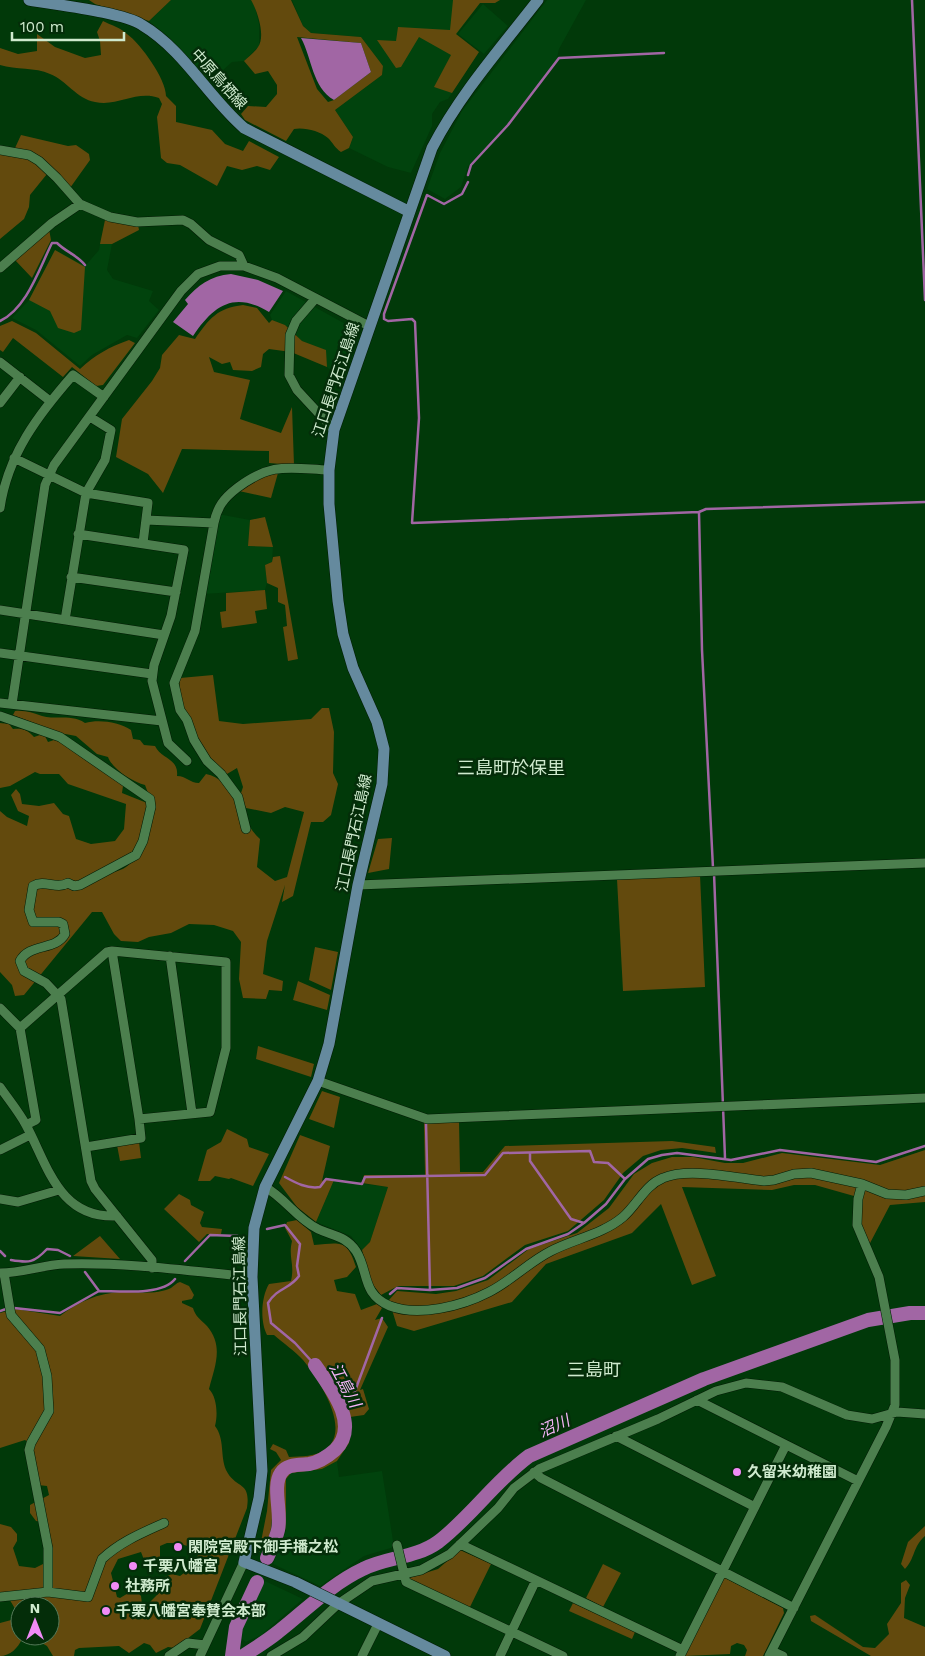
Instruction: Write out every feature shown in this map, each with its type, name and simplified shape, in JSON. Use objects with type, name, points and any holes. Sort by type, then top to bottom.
[{"type":"main road","name":"中原鳥栖線","points":[[29,0],[123,18],[140,24],[167,43],[230,116],[244,128],[408,212]]},
{"type":"main road","name":"江口長門石江島線","points":[[244,1562],[262,1471],[252,1277],[254,1228],[265,1187],[318,1081],[329,1044],[358,885],[382,784],[384,749],[377,722],[353,668],[343,634],[329,504],[328,470],[334,430],[408,212],[432,148],[448,116],[474,79],[538,0]]},
{"type":"main road","points":[[244,1562],[300,1585],[445,1656]]},
{"type":"street","points":[[0,150],[29,155],[39,161],[80,204],[110,217],[137,222],[183,220],[201,231],[209,240],[239,255],[244,266]]},
{"type":"street","points":[[0,268],[52,223],[80,204]]},
{"type":"street","points":[[12,704],[20,656],[24,614],[45,485],[54,465],[182,291],[198,274],[220,266],[244,266],[277,278],[369,326]]},
{"type":"street","points":[[315,299],[296,322],[290,335],[289,375],[296,390],[334,430]]},
{"type":"street","points":[[0,362],[50,401]]},
{"type":"street","points":[[0,508],[2,486],[20,444],[50,401],[72,375],[104,397]]},
{"type":"street","points":[[0,403],[20,377]]},
{"type":"street","points":[[65,620],[86,493],[105,460],[111,430],[90,417]]},
{"type":"street","points":[[14,458],[86,493],[148,503],[143,544]]},
{"type":"street","points":[[246,829],[238,797],[221,774],[207,761],[194,740],[188,720],[180,710],[174,684],[195,631],[214,523],[217,510],[222,502],[262,471],[288,468],[328,470]]},
{"type":"street","points":[[146,520],[214,523]]},
{"type":"street","points":[[78,534],[184,550],[176,592],[152,674],[153,691],[168,744],[187,761]]},
{"type":"street","points":[[71,576],[176,592]]},
{"type":"street","points":[[0,610],[164,635]]},
{"type":"street","points":[[0,653],[152,674]]},
{"type":"street","points":[[0,703],[162,721]]},
{"type":"street","points":[[0,716],[60,737],[137,789],[148,797],[151,803],[143,841],[131,859],[80,885],[74,886],[68,883],[57,886],[40,883],[33,886],[29,910],[33,922],[59,922],[63,924],[65,934],[59,942],[27,952],[20,961],[21,968],[46,983],[61,999],[95,1189],[152,1260],[152,1268]]},
{"type":"street","points":[[358,885],[925,863]]},
{"type":"street","points":[[86,1146],[141,1138],[112,950]]},
{"type":"street","points":[[20,1028],[106,952],[112,950],[226,962],[226,1048],[210,1112],[139,1119]]},
{"type":"street","points":[[170,956],[192,1114]]},
{"type":"street","points":[[0,1008],[20,1028],[36,1120],[26,1124]]},
{"type":"street","points":[[318,1081],[427,1119],[925,1098]]},
{"type":"street","points":[[0,1087],[26,1124],[52,1180],[59,1190],[88,1213],[117,1216]]},
{"type":"street","points":[[0,1150],[30,1135]]},
{"type":"street","points":[[265,1187],[278,1194],[300,1217],[317,1228],[349,1242],[358,1253],[363,1275],[374,1296],[391,1306],[417,1310],[469,1301],[489,1292],[539,1258],[601,1230],[622,1218],[654,1181],[665,1176],[685,1174],[764,1181],[794,1174],[811,1173],[862,1184],[887,1194],[906,1195],[925,1192]]},
{"type":"street","points":[[783,1656],[770,1653],[858,1482],[894,1405],[896,1373],[885,1305],[879,1277],[857,1225],[858,1199],[862,1184]]},
{"type":"street","points":[[0,1199],[18,1202],[59,1190]]},
{"type":"street","points":[[48,1592],[48,1548],[29,1450],[49,1411],[47,1376],[40,1349],[11,1315],[2,1273],[63,1264],[152,1268],[252,1277]]},
{"type":"street","points":[[271,1656],[302,1637],[335,1602],[372,1581],[421,1570],[438,1562],[460,1544],[514,1488],[534,1472],[658,1419],[716,1391],[746,1383],[756,1383],[782,1387],[846,1415],[872,1419],[902,1412],[925,1414]]},
{"type":"street","points":[[696,1400],[858,1482]]},
{"type":"street","points":[[616,1436],[755,1506]]},
{"type":"street","points":[[460,1544],[682,1653],[786,1445]]},
{"type":"street","points":[[534,1472],[541,1478],[794,1608]]},
{"type":"street","points":[[0,1597],[48,1592],[88,1597],[102,1559],[127,1540],[164,1522]]},
{"type":"street","points":[[397,1545],[402,1573],[406,1582],[563,1656]]},
{"type":"street","points":[[200,1656],[244,1562]]},
{"type":"street","points":[[500,1656],[536,1580]]},
{"type":"street","points":[[362,1656],[378,1624]]},
{"type":"street","points":[[169,1656],[188,1642],[205,1645]]},
{"type":"shaded area","points":[[89,0],[171,0],[149,21],[95,4]]},
{"type":"shaded area","points":[[171,0],[251,0],[255,7],[259,24],[259,46],[244,61],[232,62],[210,82],[171,40],[149,21]]},
{"type":"shaded area","points":[[251,0],[291,0],[303,26],[311,33],[361,37],[383,66],[382,75],[335,110],[353,137],[349,148],[341,152],[328,138],[307,129],[294,129],[286,141],[245,120],[241,114],[248,106],[266,107],[277,94],[277,85],[268,71],[255,74],[244,61],[258,47],[261,36],[260,23]],"holes":[[[297,37],[361,43],[371,72],[334,100],[328,102],[317,89]]]},
{"type":"shaded area","points":[[292,0],[478,0],[480,3],[456,35],[479,52],[448,99],[440,102],[432,114],[432,126],[411,173],[388,167],[349,148],[353,137],[335,110],[382,75],[383,66],[361,37],[311,33],[303,26]]},
{"type":"shaded area","points":[[453,0],[500,0],[495,3],[480,3],[456,34],[479,52],[452,93],[434,87],[451,55],[419,37],[401,67],[396,68],[377,40],[396,41],[398,27],[450,30]]},
{"type":"shaded area","points":[[547,0],[586,0],[559,49],[556,62],[507,125],[468,166],[461,187],[445,199],[427,189],[440,153],[462,111]]},
{"type":"shaded area","points":[[483,4],[508,26],[484,54],[458,34]]},
{"type":"shaded area","points":[[103,21],[125,32],[145,54],[162,81],[166,96],[176,106],[176,122],[212,130],[225,144],[243,151],[249,141],[279,157],[270,170],[257,166],[242,170],[227,166],[217,186],[180,165],[167,163],[161,158],[157,117],[162,104],[159,98],[143,96],[103,103],[95,102],[83,97],[50,74],[38,70],[0,65],[0,48],[18,54],[37,51],[37,34],[55,47],[85,58],[101,55],[97,32]]},
{"type":"shaded area","points":[[301,38],[361,43],[371,72],[334,100],[321,88]]},
{"type":"shaded area","points":[[21,135],[68,146],[76,145],[89,154],[90,160],[70,188],[40,158],[15,148]]},
{"type":"shaded area","points":[[0,154],[26,158],[47,174],[30,195],[29,207],[24,219],[0,239]]},
{"type":"shaded area","points":[[105,220],[138,225],[139,230],[112,244],[100,244]]},
{"type":"shaded area","points":[[49,229],[51,240],[32,278],[15,260]]},
{"type":"shaded area","points":[[100,244],[112,244],[107,270],[113,279],[153,291],[149,301],[159,310],[137,338],[127,335],[92,355],[80,366],[36,330],[12,318],[29,300],[55,250],[85,266],[99,250]]},
{"type":"shaded area","points":[[55,250],[85,267],[81,330],[74,333],[58,328],[50,311],[29,300]]},
{"type":"shaded area","points":[[231,274],[258,280],[283,291],[269,312],[245,303],[235,302],[226,304],[209,316],[193,336],[173,322],[188,304],[185,300],[195,290],[211,279]]},
{"type":"shaded area","points":[[286,291],[358,331],[341,380],[327,367],[325,350],[302,341],[285,325],[272,320],[270,315]]},
{"type":"shaded area","points":[[243,305],[257,308],[269,323],[272,320],[285,325],[302,341],[326,350],[327,367],[291,352],[269,349],[263,354],[261,367],[252,371],[233,370],[230,362],[222,364],[209,357],[214,372],[250,380],[240,419],[281,433],[292,407],[294,465],[269,463],[269,451],[182,449],[163,493],[148,474],[116,457],[122,419],[152,381],[160,368],[162,355],[179,335],[195,339],[214,316],[226,309]]},
{"type":"shaded area","points":[[12,321],[36,333],[80,369],[103,352],[115,346],[129,340],[135,343],[103,385],[96,386],[72,367],[63,377],[13,338],[3,352],[0,350],[0,326]]},
{"type":"shaded area","points":[[278,473],[271,498],[239,491],[259,478]]},
{"type":"shaded area","points":[[218,514],[250,520],[248,546],[273,547],[272,562],[265,565],[267,583],[265,590],[204,594]]},
{"type":"shaded area","points":[[265,517],[273,547],[248,546],[250,520]]},
{"type":"shaded area","points":[[280,556],[298,659],[288,661],[283,627],[287,626],[285,605],[278,602],[278,588],[267,583],[265,565],[272,562],[273,557]]},
{"type":"shaded area","points":[[265,590],[267,609],[255,611],[257,623],[222,628],[220,612],[226,611],[226,593]]},
{"type":"shaded area","points":[[213,675],[219,721],[243,724],[311,719],[322,708],[329,708],[334,732],[333,773],[338,784],[331,815],[323,822],[311,822],[293,896],[282,902],[285,885],[267,941],[263,974],[283,981],[282,991],[269,990],[266,999],[243,998],[239,979],[241,942],[233,931],[214,925],[189,924],[171,933],[149,937],[138,942],[121,941],[114,934],[102,912],[92,912],[24,995],[15,996],[12,985],[0,972],[0,811],[7,817],[27,826],[29,816],[18,811],[11,795],[16,789],[20,794],[22,804],[39,806],[54,803],[63,814],[69,816],[76,839],[91,844],[115,841],[124,829],[126,804],[68,784],[59,774],[40,774],[35,772],[10,786],[0,788],[0,723],[9,724],[13,729],[25,730],[34,737],[45,736],[48,742],[54,740],[63,743],[120,782],[123,786],[122,793],[147,803],[142,830],[136,847],[123,860],[100,876],[126,867],[136,855],[145,836],[154,798],[148,793],[145,785],[124,774],[110,762],[108,757],[97,754],[76,736],[60,733],[13,715],[15,711],[26,711],[48,717],[69,718],[85,723],[103,721],[121,725],[131,730],[133,739],[140,740],[144,745],[155,746],[175,766],[177,776],[199,783],[206,774],[216,778],[231,792],[253,832],[260,839],[257,867],[275,881],[287,877],[304,812],[285,807],[271,813],[246,808],[240,796],[243,787],[237,768],[227,774],[215,764],[204,750],[188,720],[181,698],[180,678]]},
{"type":"shaded area","points":[[392,838],[389,869],[368,873],[378,839]]},
{"type":"shaded area","points":[[700,875],[705,987],[623,991],[617,879]]},
{"type":"shaded area","points":[[315,947],[338,952],[331,990],[309,980]]},
{"type":"shaded area","points":[[298,981],[330,995],[327,1010],[293,1000]]},
{"type":"shaded area","points":[[258,1046],[314,1064],[311,1077],[256,1059]]},
{"type":"shaded area","points":[[322,1091],[340,1097],[334,1128],[309,1119]]},
{"type":"shaded area","points":[[459,1121],[460,1172],[483,1172],[505,1146],[672,1141],[715,1147],[716,1153],[682,1148],[661,1150],[643,1156],[623,1173],[604,1200],[568,1231],[525,1245],[483,1276],[454,1286],[398,1286],[381,1295],[370,1281],[362,1250],[370,1242],[388,1187],[362,1183],[364,1175],[425,1175],[424,1123]]},
{"type":"shaded area","points":[[227,1129],[247,1139],[249,1147],[269,1154],[253,1186],[231,1178],[215,1176],[210,1181],[198,1181],[207,1150],[221,1142]]},
{"type":"shaded area","points":[[300,1135],[330,1146],[322,1181],[326,1179],[334,1180],[316,1222],[297,1207],[279,1183]]},
{"type":"shaded area","points":[[139,1142],[141,1158],[120,1161],[117,1145]]},
{"type":"shaded area","points":[[925,1150],[925,1202],[890,1205],[869,1245],[860,1222],[861,1198],[815,1185],[794,1185],[772,1190],[682,1187],[716,1276],[692,1285],[661,1204],[632,1233],[546,1264],[512,1302],[414,1331],[397,1326],[389,1300],[397,1291],[436,1294],[456,1291],[488,1280],[529,1249],[577,1233],[609,1208],[634,1174],[652,1163],[672,1157],[693,1157],[725,1163],[743,1163],[782,1153],[880,1165]]},
{"type":"shaded area","points":[[334,1180],[388,1187],[370,1242],[362,1250],[351,1236],[316,1222]]},
{"type":"shaded area","points":[[179,1194],[190,1200],[191,1205],[204,1212],[200,1223],[202,1227],[222,1229],[221,1234],[207,1234],[199,1242],[164,1209]]},
{"type":"shaded area","points":[[297,1220],[311,1232],[314,1245],[337,1244],[346,1247],[356,1267],[347,1277],[334,1280],[337,1291],[355,1294],[361,1310],[377,1304],[382,1308],[375,1320],[382,1318],[388,1327],[360,1390],[363,1389],[369,1409],[364,1415],[350,1417],[349,1443],[337,1461],[322,1469],[291,1473],[286,1479],[286,1531],[282,1480],[291,1469],[320,1464],[333,1457],[345,1442],[351,1397],[345,1399],[333,1395],[340,1421],[340,1428],[335,1442],[331,1448],[314,1459],[288,1462],[279,1469],[273,1489],[270,1533],[266,1543],[259,1552],[267,1511],[271,1470],[281,1460],[276,1452],[270,1449],[273,1444],[286,1450],[289,1457],[313,1455],[326,1449],[333,1440],[335,1429],[330,1404],[317,1379],[296,1353],[274,1335],[267,1335],[263,1323],[263,1302],[269,1284],[291,1281],[292,1241],[285,1228],[287,1222]]},
{"type":"shaded area","points":[[100,1236],[120,1259],[73,1256]]},
{"type":"shaded area","points":[[179,1282],[189,1286],[194,1295],[192,1299],[182,1301],[182,1303],[193,1308],[197,1316],[207,1326],[215,1341],[217,1356],[209,1389],[212,1392],[216,1406],[215,1426],[220,1436],[224,1465],[230,1476],[245,1489],[248,1499],[247,1508],[200,1629],[175,1648],[168,1647],[156,1653],[150,1645],[144,1643],[129,1653],[119,1646],[79,1648],[75,1650],[74,1656],[53,1656],[47,1646],[60,1646],[60,1596],[10,1596],[10,1600],[5,1592],[0,1592],[0,1524],[11,1527],[17,1534],[17,1541],[13,1548],[19,1566],[35,1568],[45,1563],[47,1523],[36,1521],[30,1513],[30,1505],[49,1495],[47,1486],[38,1485],[32,1459],[33,1446],[25,1440],[0,1448],[0,1313],[15,1309],[60,1316],[74,1306],[96,1296],[121,1292],[159,1292],[171,1288]],"holes":[[[167,1543],[177,1543],[200,1551],[192,1567],[180,1576],[172,1574],[165,1577],[163,1589],[146,1606],[142,1604],[141,1596],[135,1589],[120,1598],[117,1597],[111,1573],[118,1559],[141,1552],[146,1565],[156,1564],[160,1560],[160,1546]]]},
{"type":"shaded area","points":[[337,1461],[339,1477],[382,1471],[394,1547],[364,1556],[320,1586],[273,1564],[286,1531],[286,1479],[291,1473],[322,1469]]},
{"type":"shaded area","points":[[925,1526],[925,1536],[918,1544],[911,1561],[905,1569],[901,1564],[908,1542]]},
{"type":"shaded area","points":[[460,1550],[491,1564],[469,1609],[409,1578],[438,1569]]},
{"type":"shaded area","points":[[603,1564],[621,1573],[603,1607],[586,1598]]},
{"type":"shaded area","points":[[723,1577],[783,1608],[784,1613],[763,1656],[745,1656],[747,1650],[744,1645],[737,1643],[731,1646],[730,1654],[684,1656]]},
{"type":"shaded area","points":[[906,1580],[910,1585],[905,1598],[904,1618],[925,1627],[925,1656],[871,1656],[811,1621],[810,1616],[815,1615],[863,1647],[875,1648],[889,1634],[887,1624],[901,1603],[901,1583]]},
{"type":"shaded area","points":[[265,1581],[303,1599],[261,1635],[246,1642],[242,1639],[243,1628]]},
{"type":"shaded area","points":[[573,1603],[635,1632],[632,1639],[569,1611]]},
{"type":"shaded area","points":[[10,1620],[10,1646],[17,1646],[7,1655],[0,1656],[0,1623]]},
{"type":"waterway","points":[[912,0],[925,300]]},
{"type":"waterway","points":[[468,175],[471,165],[508,125],[559,58],[664,53]]},
{"type":"waterway","points":[[468,182],[462,194],[444,204],[427,195],[384,314],[384,319],[388,321],[412,319],[415,322],[419,418],[412,523],[699,512]]},
{"type":"waterway","points":[[0,321],[18,307],[25,297],[52,243],[57,243],[85,265]]},
{"type":"waterway","points":[[713,868],[702,650],[699,512],[706,509],[925,502]]},
{"type":"waterway","points":[[714,873],[725,1158]]},
{"type":"waterway","points":[[426,1123],[430,1290]]},
{"type":"waterway","points":[[390,1294],[397,1288],[430,1290],[457,1288],[485,1278],[526,1249],[568,1234],[584,1223],[606,1204],[625,1179],[648,1159],[662,1155],[677,1153],[731,1160],[780,1150],[876,1162],[925,1146]]},
{"type":"waterway","points":[[285,1177],[302,1185],[320,1187],[326,1179],[362,1184],[365,1177],[485,1175],[503,1153],[590,1151],[594,1162],[608,1163],[625,1179]]},
{"type":"waterway","points":[[530,1153],[530,1161],[571,1219],[584,1223]]},
{"type":"waterway","points":[[267,1229],[285,1225],[300,1244],[297,1266],[299,1276],[276,1294],[268,1303],[271,1323],[295,1343],[315,1365]]},
{"type":"waterway","points":[[185,1261],[210,1235],[238,1236]]},
{"type":"waterway","points":[[11,1260],[31,1261],[47,1249],[58,1250],[70,1256]]},
{"type":"waterway","points":[[0,1251],[5,1256]]},
{"type":"waterway","points":[[85,1272],[99,1291],[128,1292],[151,1290],[169,1284],[175,1279]]},
{"type":"waterway","points":[[14,1308],[60,1313],[99,1291]]},
{"type":"waterway","points":[[0,1311],[6,1309]]},
{"type":"waterway","name":"沼川","points":[[243,1656],[274,1635],[329,1590],[351,1575],[372,1565],[420,1551],[438,1542],[461,1522],[505,1476],[529,1456],[704,1379],[868,1320],[910,1313],[925,1313]]},
{"type":"waterway","points":[[345,1418],[382,1318]]},
{"type":"waterway","name":"江島川","points":[[267,1558],[278,1530],[277,1485],[281,1473],[289,1466],[309,1464],[326,1457],[335,1450],[342,1440],[345,1429],[344,1418],[335,1395],[315,1365]]},
{"type":"waterway","name":"江島川","points":[[232,1656],[236,1627],[257,1582]]},
{"type":"place","name":"久留米幼稚園","points":[[737,1472]]},
{"type":"place","name":"閑院宮殿下御手播之松","points":[[178,1547]]},
{"type":"place","name":"千栗八幡宮","points":[[133,1566]]},
{"type":"place","name":"社務所","points":[[115,1586]]},
{"type":"place","name":"千栗八幡宮奉賛会本部","points":[[106,1611]]},
{"type":"district","name":"三島町於保里","points":[[511,767]]},
{"type":"district","name":"三島町","points":[[594,1369]]}]
